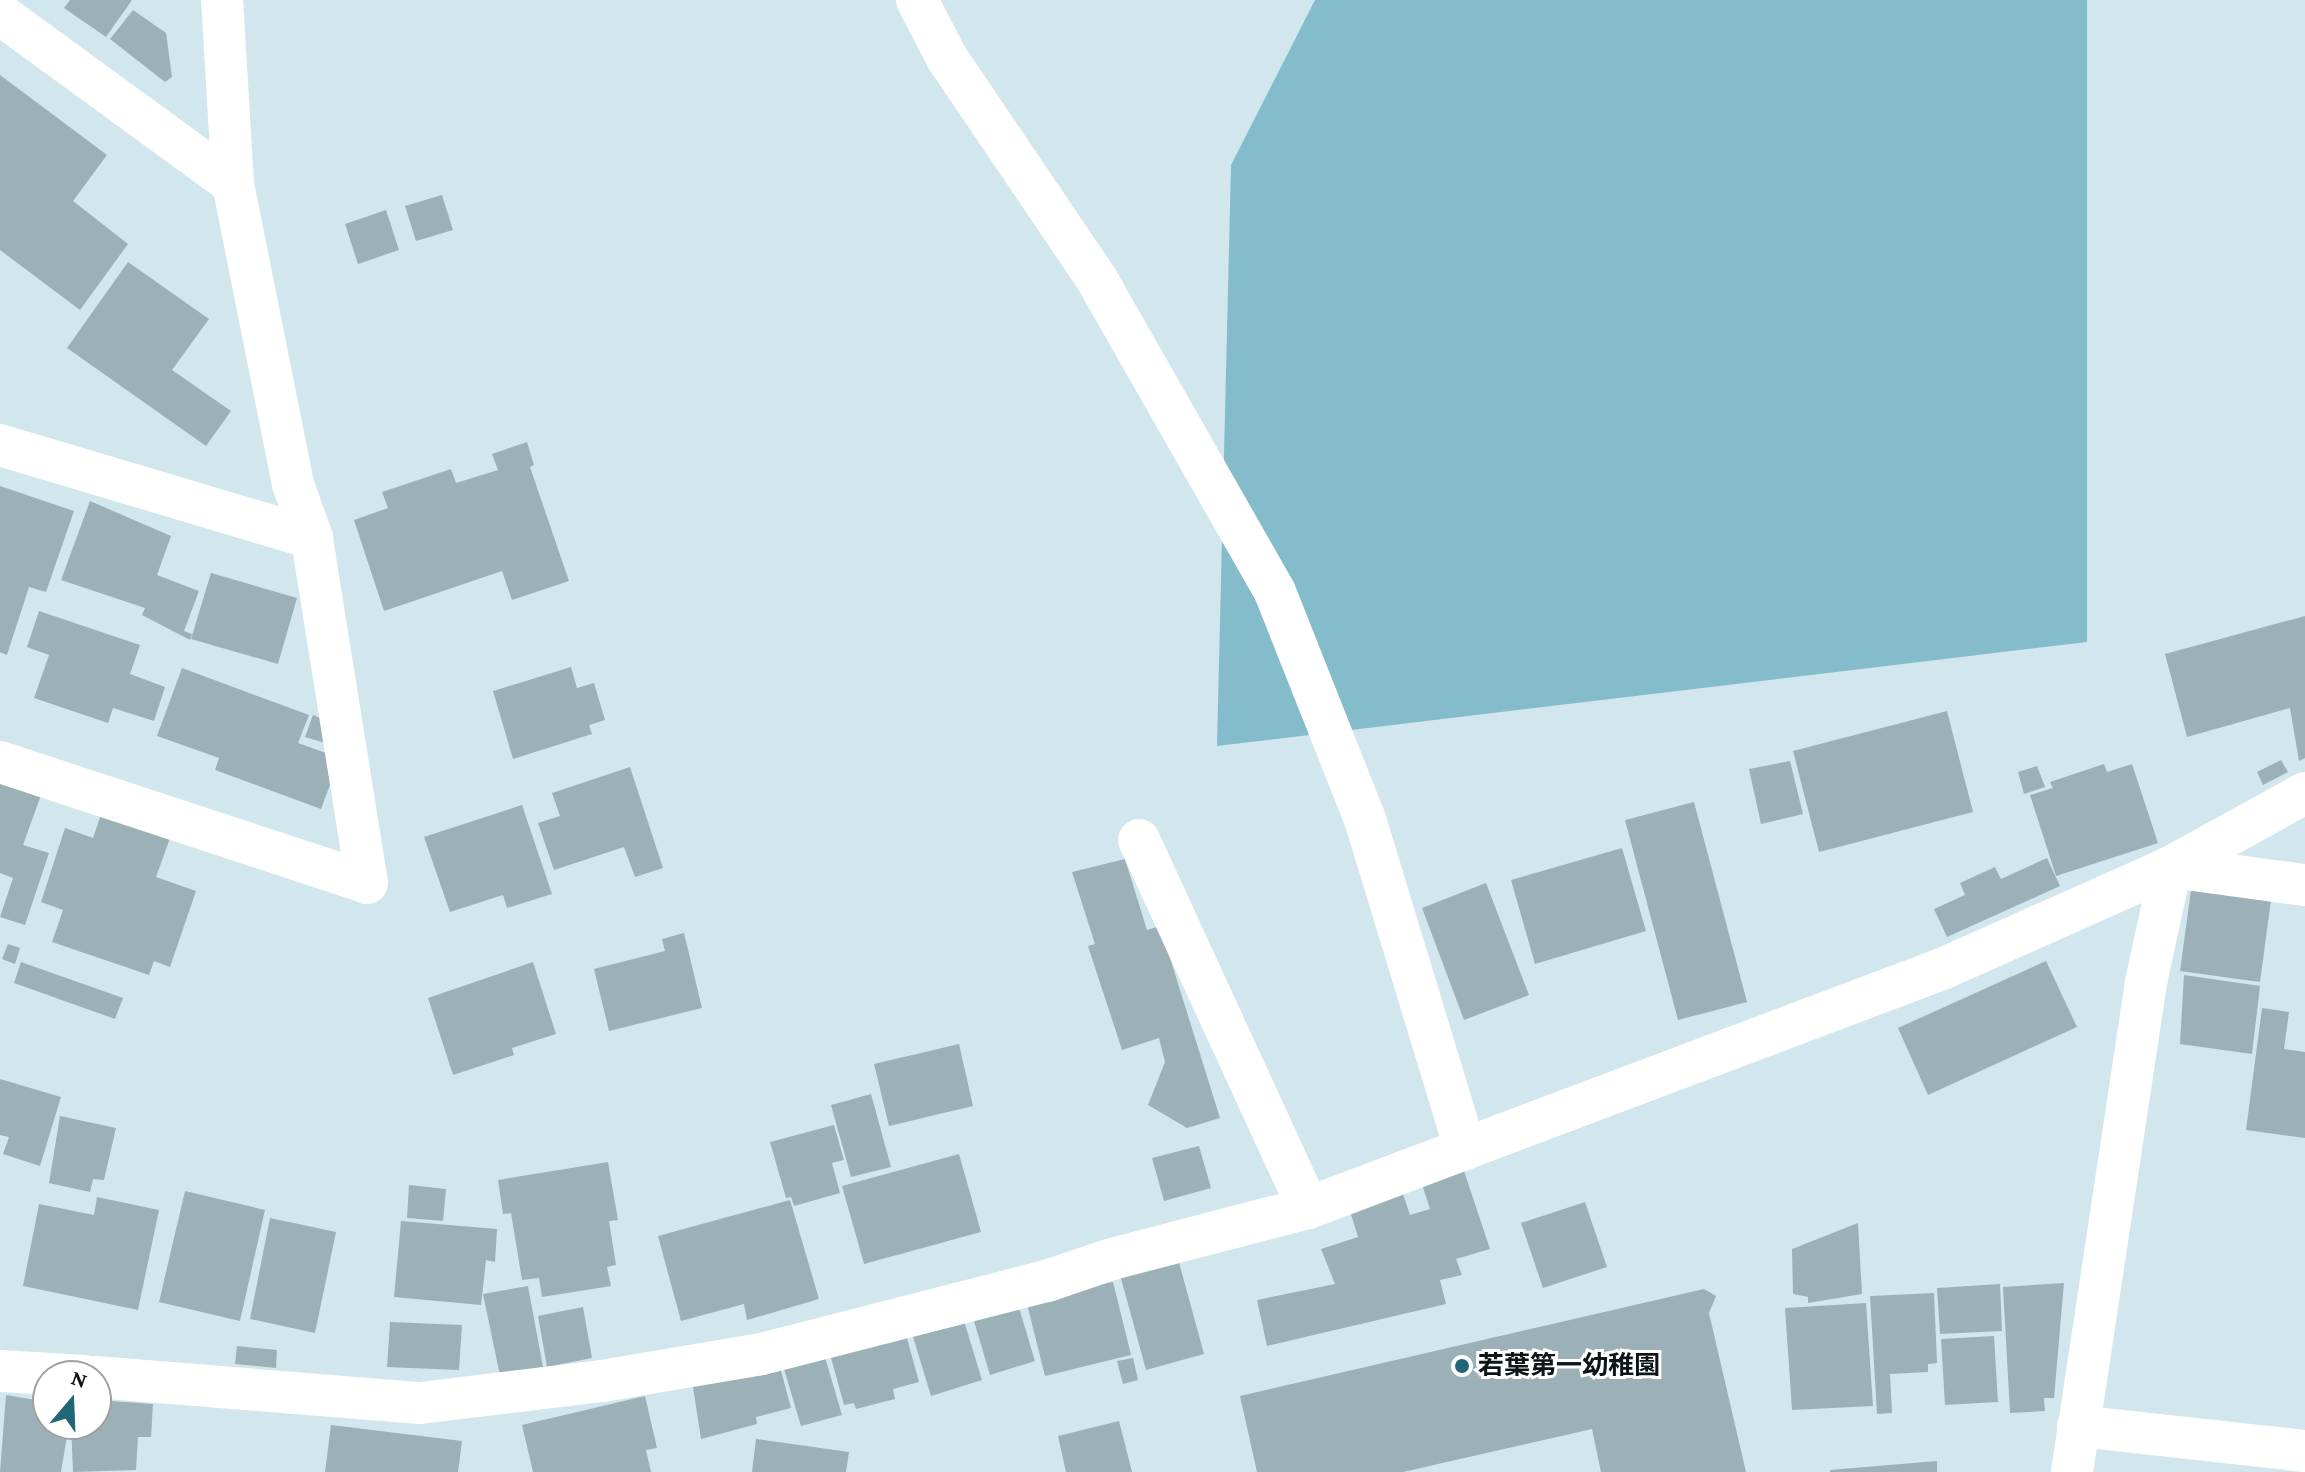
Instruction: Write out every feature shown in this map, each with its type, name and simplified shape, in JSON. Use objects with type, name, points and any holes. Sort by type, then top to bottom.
[{"type":"street","points":[[0,762],[367,883],[312,538],[293,484],[233,184],[222,0]]},
{"type":"street","points":[[917,0],[947,58],[1096,278],[1275,592],[1365,819],[1465,1149]]},
{"type":"street","points":[[0,14],[233,184]]},
{"type":"street","points":[[0,445],[312,538]]},
{"type":"street","points":[[112,1378],[420,1403],[602,1381],[762,1354],[1308,1208],[1942,969],[2171,867],[2305,793]]},
{"type":"street","points":[[1139,840],[1308,1208]]},
{"type":"street","points":[[2171,867],[2305,885]]},
{"type":"street","points":[[2072,1472],[2145,987],[2171,867]]},
{"type":"street","points":[[0,1371],[32,1373]]},
{"type":"street","points":[[2078,1426],[2305,1451]]},
{"type":"shaded area","points":[[1315,0],[2087,0],[2087,642],[1217,746],[1231,165]]},
{"type":"building","points":[[70,0],[132,0],[106,37],[64,8]]},
{"type":"building","points":[[133,10],[166,33],[172,77],[165,82],[110,39]]},
{"type":"building","points":[[0,75],[107,155],[73,201],[128,244],[80,310],[0,250]]},
{"type":"building","points":[[442,195],[453,230],[416,241],[405,206]]},
{"type":"building","points":[[386,210],[399,250],[358,264],[345,224]]},
{"type":"building","points":[[128,262],[209,319],[172,370],[231,411],[206,446],[67,348]]},
{"type":"building","points":[[527,442],[534,465],[530,467],[569,581],[512,600],[502,571],[384,611],[354,520],[388,508],[382,492],[451,469],[456,483],[498,470],[492,454]]},
{"type":"building","points":[[0,486],[74,511],[46,592],[29,587],[7,655],[0,652]]},
{"type":"building","points":[[90,501],[171,536],[157,575],[199,591],[184,631],[192,634],[190,640],[142,615],[145,608],[61,580]]},
{"type":"building","points":[[211,573],[297,598],[278,664],[191,639]]},
{"type":"building","points":[[39,611],[140,645],[130,674],[165,687],[154,721],[113,708],[108,723],[34,698],[49,655],[27,647]]},
{"type":"building","points":[[2305,616],[2305,758],[2299,761],[2290,708],[2187,737],[2165,654]]},
{"type":"building","points":[[571,667],[577,688],[594,683],[605,720],[589,725],[592,734],[513,759],[493,691]]},
{"type":"building","points":[[182,668],[309,715],[298,743],[340,758],[321,809],[215,770],[219,758],[157,736]]},
{"type":"building","points":[[1947,711],[1973,812],[1819,852],[1793,751]]},
{"type":"building","points":[[313,715],[333,723],[325,743],[305,737]]},
{"type":"building","points":[[2281,760],[2288,772],[2263,785],[2257,772]]},
{"type":"building","points":[[1790,761],[1803,814],[1761,824],[1749,769]]},
{"type":"building","points":[[2104,764],[2107,772],[2132,764],[2158,843],[2056,876],[2030,795],[2053,788],[2050,782]]},
{"type":"building","points":[[2037,766],[2045,787],[2024,794],[2018,772]]},
{"type":"building","points":[[630,767],[663,868],[635,877],[624,847],[554,870],[538,823],[560,816],[552,793]]},
{"type":"building","points":[[0,769],[45,784],[23,845],[49,853],[25,925],[0,917],[13,878],[0,873]]},
{"type":"building","points":[[1694,802],[1747,1002],[1678,1020],[1625,820]]},
{"type":"building","points":[[105,803],[174,827],[156,877],[196,891],[170,967],[154,961],[149,975],[52,942],[63,910],[41,902],[65,828],[93,838]]},
{"type":"building","points":[[522,805],[552,894],[507,908],[503,895],[450,912],[424,837]]},
{"type":"building","points":[[1622,848],[1646,931],[1535,964],[1511,880]]},
{"type":"building","points":[[2047,858],[2060,886],[1947,937],[1934,909],[1965,895],[1960,883],[1995,867],[2001,879]]},
{"type":"building","points":[[1125,859],[1147,930],[1160,926],[1220,1118],[1187,1128],[1148,1105],[1165,1062],[1159,1038],[1122,1050],[1088,946],[1095,944],[1072,872]]},
{"type":"building","points":[[1486,883],[1529,995],[1464,1020],[1422,908]]},
{"type":"building","points":[[2191,890],[2271,900],[2260,982],[2180,971]]},
{"type":"building","points":[[684,933],[702,1008],[609,1031],[594,969],[665,951],[662,939]]},
{"type":"building","points":[[8,944],[20,948],[15,964],[2,959]]},
{"type":"building","points":[[2046,961],[2077,1027],[1928,1095],[1898,1028]]},
{"type":"building","points":[[21,962],[123,998],[115,1019],[14,983]]},
{"type":"building","points":[[533,962],[556,1034],[512,1048],[514,1055],[453,1075],[428,998]]},
{"type":"building","points":[[2184,975],[2260,986],[2252,1054],[2180,1044]]},
{"type":"building","points":[[2262,1008],[2289,1012],[2284,1049],[2305,1052],[2305,1138],[2246,1130]]},
{"type":"building","points":[[959,1044],[973,1106],[889,1126],[874,1064]]},
{"type":"building","points":[[0,1079],[61,1097],[40,1166],[3,1154],[9,1137],[0,1135]]},
{"type":"building","points":[[871,1094],[891,1167],[851,1177],[831,1105]]},
{"type":"building","points":[[60,1116],[116,1128],[104,1180],[93,1179],[90,1192],[49,1183]]},
{"type":"building","points":[[834,1125],[844,1160],[832,1163],[840,1193],[794,1206],[791,1197],[786,1198],[770,1142]]},
{"type":"building","points":[[1199,1146],[1211,1188],[1164,1201],[1152,1158]]},
{"type":"building","points":[[959,1154],[981,1232],[864,1264],[842,1186]]},
{"type":"building","points":[[1459,1156],[1490,1249],[1456,1259],[1462,1275],[1440,1280],[1446,1304],[1267,1346],[1257,1300],[1335,1284],[1321,1249],[1358,1237],[1346,1198],[1399,1182],[1410,1215],[1430,1209],[1417,1169]]},
{"type":"building","points":[[608,1162],[618,1220],[609,1221],[616,1265],[607,1267],[611,1286],[542,1297],[539,1278],[522,1280],[511,1213],[503,1214],[498,1180]]},
{"type":"building","points":[[409,1185],[446,1189],[443,1221],[407,1218]]},
{"type":"building","points":[[185,1191],[265,1210],[240,1321],[159,1302]]},
{"type":"building","points":[[97,1197],[159,1210],[138,1310],[23,1286],[39,1204],[94,1215]]},
{"type":"building","points":[[790,1200],[819,1299],[747,1320],[744,1304],[681,1321],[658,1236]]},
{"type":"building","points":[[1585,1202],[1607,1267],[1543,1288],[1521,1223]]},
{"type":"building","points":[[270,1218],[336,1232],[315,1333],[250,1319]]},
{"type":"building","points":[[401,1221],[497,1229],[495,1262],[486,1260],[481,1305],[394,1297]]},
{"type":"building","points":[[1858,1223],[1862,1294],[1808,1303],[1808,1297],[1793,1294],[1792,1249]]},
{"type":"building","points":[[1177,1255],[1204,1354],[1146,1370],[1119,1271]]},
{"type":"building","points":[[1113,1282],[1131,1355],[1045,1376],[1025,1296]]},
{"type":"building","points":[[2064,1283],[2054,1398],[2044,1398],[2045,1411],[2010,1413],[2003,1287]]},
{"type":"building","points":[[2000,1284],[2002,1331],[1940,1334],[1937,1288]]},
{"type":"building","points":[[528,1286],[543,1367],[500,1376],[483,1294]]},
{"type":"building","points":[[1704,1289],[1716,1296],[1709,1313],[1746,1472],[1601,1472],[1592,1429],[1403,1472],[1257,1472],[1240,1396]]},
{"type":"building","points":[[1934,1293],[1937,1363],[1928,1364],[1928,1372],[1890,1374],[1892,1413],[1877,1414],[1870,1296]]},
{"type":"building","points":[[1016,1298],[1035,1361],[990,1375],[971,1311]]},
{"type":"building","points":[[1866,1303],[1873,1406],[1792,1410],[1785,1308]]},
{"type":"building","points":[[583,1307],[592,1358],[547,1367],[538,1316]]},
{"type":"building","points":[[961,1311],[982,1380],[931,1396],[910,1327]]},
{"type":"building","points":[[390,1322],[462,1325],[459,1370],[387,1367]]},
{"type":"building","points":[[904,1327],[919,1382],[893,1389],[895,1399],[856,1409],[854,1403],[844,1405],[828,1347]]},
{"type":"building","points":[[1994,1336],[1998,1402],[1945,1405],[1941,1339]]},
{"type":"building","points":[[237,1346],[277,1350],[276,1368],[235,1364]]},
{"type":"building","points":[[822,1347],[842,1415],[801,1426],[781,1359]]},
{"type":"building","points":[[1133,1358],[1138,1380],[1123,1384],[1117,1361]]},
{"type":"building","points":[[779,1363],[791,1408],[756,1417],[757,1424],[701,1439],[693,1387]]},
{"type":"building","points":[[6,1395],[32,1399],[32,1440],[66,1440],[61,1472],[0,1472]]},
{"type":"building","points":[[645,1396],[657,1448],[646,1450],[651,1472],[533,1472],[522,1425]]},
{"type":"building","points":[[112,1401],[153,1404],[151,1437],[138,1437],[136,1470],[73,1472],[72,1440],[112,1440]]},
{"type":"building","points":[[1119,1421],[1132,1472],[1066,1472],[1058,1436]]},
{"type":"building","points":[[331,1425],[462,1441],[458,1472],[325,1472]]},
{"type":"building","points":[[756,1439],[849,1452],[846,1472],[752,1472]]},
{"type":"building","points":[[1937,1461],[1937,1472],[1830,1472],[1830,1470]]},
{"type":"place","name":"若葉第一幼稚園","points":[[1462,1366]]}]
